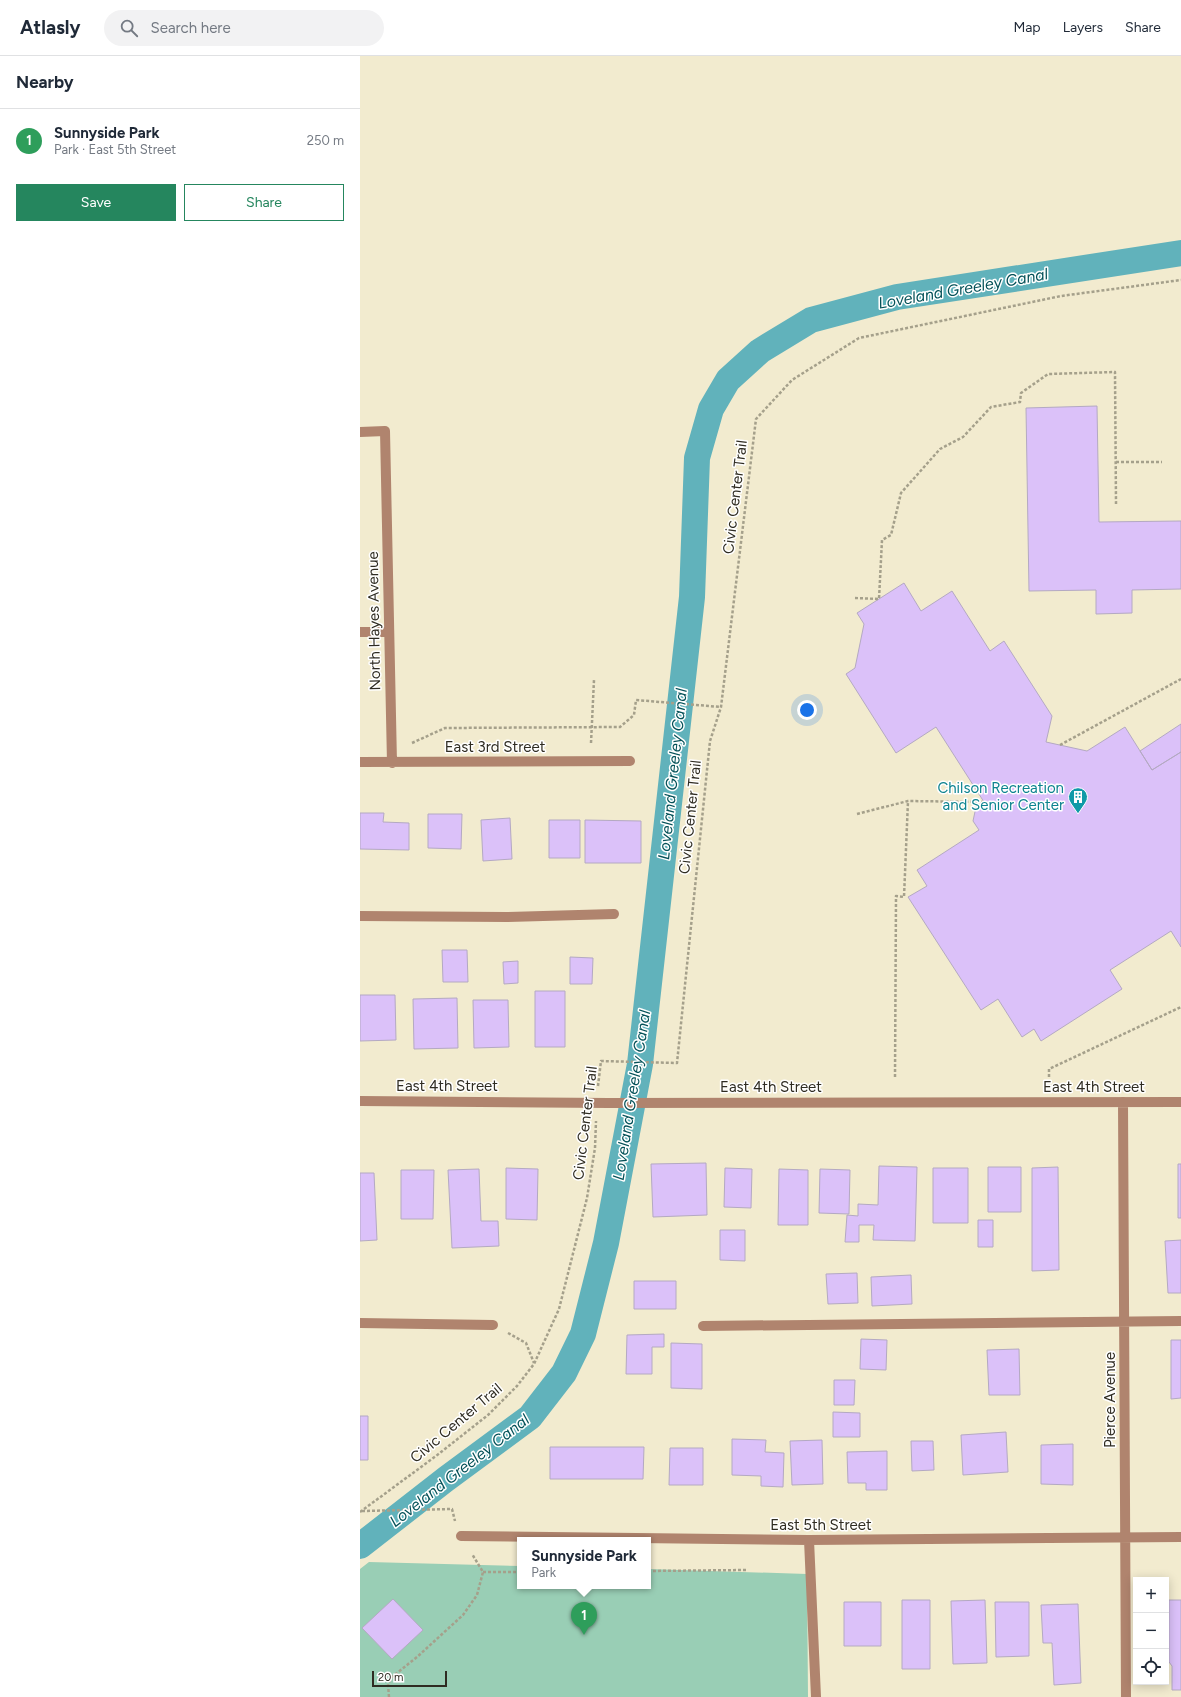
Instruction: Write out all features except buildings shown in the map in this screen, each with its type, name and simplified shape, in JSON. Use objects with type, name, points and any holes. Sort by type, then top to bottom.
[{"type":"street","name":"North Hayes Avenue","points":[[360,432],[385,431],[392,763]]},
{"type":"street","points":[[360,632],[390,632]]},
{"type":"street","name":"East 3rd Street","points":[[360,762],[630,761]]},
{"type":"street","points":[[360,916],[506,917],[614,914]]},
{"type":"street","name":"East 4th Street","points":[[360,1101],[596,1103],[1181,1102]]},
{"type":"street","name":"Pierce Avenue","points":[[1123,1102],[1126,1697]]},
{"type":"street","points":[[703,1326],[1181,1321]]},
{"type":"street","points":[[360,1323],[493,1325]]},
{"type":"street","name":"East 5th Street","points":[[461,1536],[548,1537]]},
{"type":"street","name":"East 5th Street","points":[[651,1538],[810,1540],[1181,1537]]},
{"type":"street","points":[[810,1540],[816,1697]]},
{"type":"path","name":"Civic Center Trail","points":[[361,1511],[488,1415],[517,1386],[534,1364],[559,1310],[587,1198],[595,1148],[596,1103],[601,1061],[676,1063],[710,741],[722,707],[756,419],[792,380],[859,338],[1061,296],[1181,280]]},
{"type":"path","points":[[855,598],[879,599],[882,540],[890,535],[901,492],[940,449],[963,437],[991,406],[1020,402],[1021,393],[1048,374],[1115,372],[1116,504]]},
{"type":"path","points":[[1116,462],[1162,462]]},
{"type":"path","points":[[1060,745],[1181,679]]},
{"type":"path","points":[[590,762],[594,680]]},
{"type":"path","points":[[392,763],[415,741],[445,728],[620,727],[634,715],[636,700],[722,707]]},
{"type":"path","points":[[857,814],[908,801],[984,802]]},
{"type":"path","points":[[895,1077],[896,896],[904,897],[908,801]]},
{"type":"path","points":[[1049,1077],[1049,1069],[1181,1006]]},
{"type":"path","points":[[493,1325],[526,1343],[534,1364]]},
{"type":"path","points":[[361,1511],[452,1509]]},
{"type":"path","points":[[389,1697],[388,1684],[392,1677],[417,1657],[463,1615],[477,1595],[483,1572],[461,1536]]},
{"type":"path","points":[[651,1571],[747,1570]]},
{"type":"path","points":[[483,1572],[517,1572]]},
{"type":"green space","points":[[369,1562],[517,1566],[517,1589],[651,1589],[651,1569],[807,1574],[808,1697],[360,1697],[360,1569]]},
{"type":"waterway","name":"Loveland Greeley Canal","points":[[360,1546],[446,1479],[530,1417],[564,1373],[583,1334],[606,1243],[640,1064],[692,597],[697,458],[711,409],[728,380],[760,351],[811,320],[897,297],[1181,253]]},
{"type":"place","name":"Chilson Recreation and Senior Center","points":[[1078,814]]},
{"type":"place","name":"Sunnyside Park","points":[[584,1635]]}]
